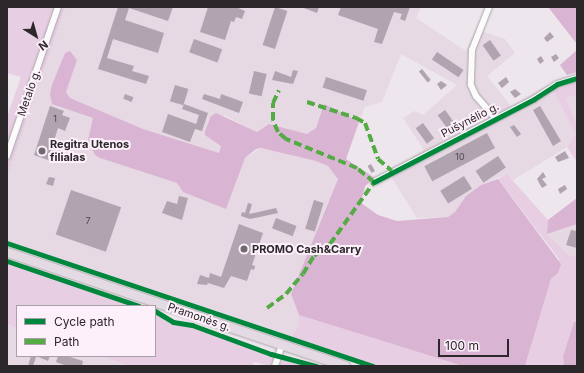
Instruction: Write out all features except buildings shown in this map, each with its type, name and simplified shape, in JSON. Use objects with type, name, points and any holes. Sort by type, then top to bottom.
[{"type":"highway","name":"Pramonės g.","points":[[7,252],[345,366]]},
{"type":"street","name":"Metalo g.","points":[[7,156],[58,7]]},
{"type":"street","points":[[489,7],[472,50],[471,85],[476,96],[496,118]]},
{"type":"street","name":"Pušynėlio g.","points":[[374,182],[534,99],[557,84],[577,78]]},
{"type":"street","points":[[275,366],[282,344]]},
{"type":"path","points":[[7,177],[65,7]]},
{"type":"shaded area","points":[[7,7],[65,7],[7,177],[7,117],[21,77],[7,73]]},
{"type":"shaded area","points":[[65,7],[421,7],[416,18],[466,51],[476,29],[505,39],[515,53],[487,76],[511,106],[550,84],[576,135],[567,147],[513,180],[507,174],[481,185],[466,196],[455,212],[448,217],[417,218],[387,170],[424,150],[403,118],[414,111],[423,115],[457,85],[401,54],[382,102],[365,107],[359,122],[324,105],[316,128],[307,134],[269,124],[257,132],[224,115],[210,138],[221,146],[219,153],[143,129],[70,98],[66,92],[77,60],[65,53],[50,94],[93,118],[100,158],[177,183],[226,209],[245,158],[261,148],[316,161],[328,166],[338,178],[291,294],[299,315],[299,326],[289,340],[7,243],[7,177]]},
{"type":"shaded area","points":[[548,7],[577,7],[577,44]]},
{"type":"shaded area","points":[[577,50],[577,72],[567,75],[560,65]]},
{"type":"shaded area","points":[[70,51],[77,60],[66,92],[70,98],[143,129],[219,153],[221,146],[205,135],[205,131],[211,116],[216,113],[257,132],[269,124],[307,134],[316,128],[324,104],[359,122],[346,159],[375,178],[365,186],[361,203],[378,215],[397,221],[448,217],[455,212],[466,196],[481,185],[498,179],[561,264],[558,273],[551,279],[525,366],[463,366],[299,315],[291,294],[338,179],[328,166],[316,161],[261,148],[256,149],[245,158],[226,209],[183,192],[177,183],[100,158],[95,155],[88,140],[93,118],[52,104],[50,94],[52,85],[65,53]]},
{"type":"shaded area","points":[[577,82],[577,95],[566,98],[577,125],[577,162],[567,147],[576,135],[553,90]]},
{"type":"shaded area","points":[[577,95],[577,125],[566,98]]},
{"type":"shaded area","points":[[507,174],[548,220],[547,234],[569,255],[577,257],[577,322],[574,322],[563,356],[564,366],[525,366],[551,279],[558,273],[559,259],[498,179]]},
{"type":"shaded area","points":[[577,198],[577,224],[547,234],[548,220]]},
{"type":"shaded area","points":[[577,224],[577,257],[569,255],[547,234]]},
{"type":"shaded area","points":[[7,263],[132,305],[16,305],[16,328],[7,324]]},
{"type":"shaded area","points":[[156,313],[178,324],[186,324],[261,349],[274,357],[271,366],[254,362],[252,366],[130,366],[103,357],[156,357]]},
{"type":"shaded area","points":[[299,315],[463,366],[378,366],[291,337],[299,326]]},
{"type":"shaded area","points":[[574,322],[577,322],[577,366],[564,366],[563,356]]},
{"type":"shaded area","points":[[7,324],[16,328],[16,357],[103,357],[130,366],[7,366]]},
{"type":"shaded area","points":[[282,358],[298,361],[313,366],[279,366]]},
{"type":"marked path","points":[[267,308],[286,294],[303,274],[314,256],[330,244],[374,182],[357,168],[286,139],[278,132],[273,120],[273,103],[279,90]]},
{"type":"marked path","points":[[307,102],[356,118],[365,123],[378,159],[392,171]]},
{"type":"cycle path","points":[[374,182],[534,99],[557,84],[577,78]]},
{"type":"cycle path","points":[[7,243],[373,366]]},
{"type":"cycle path","points":[[7,261],[136,305]]},
{"type":"cycle path","points":[[156,312],[173,322],[192,325],[271,354],[316,366]]},
{"type":"place","name":"Regitra Utenos filialas","points":[[42,151]]},
{"type":"place","name":"PROMO Cash&Carry","points":[[244,249]]}]
